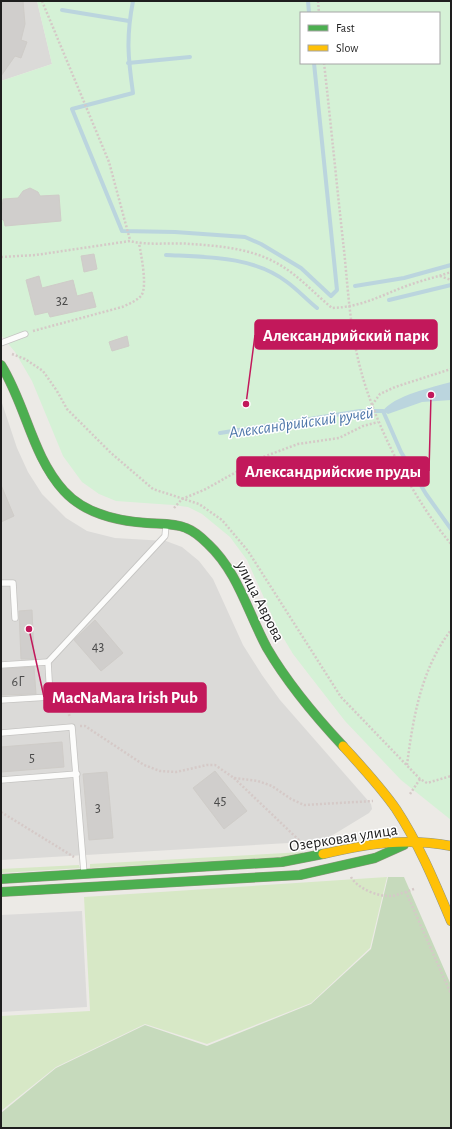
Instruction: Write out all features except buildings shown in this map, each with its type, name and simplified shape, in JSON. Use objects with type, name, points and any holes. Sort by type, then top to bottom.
[{"type":"street","name":"улица Аврова","points":[[1,365],[16,390],[45,464],[66,493],[93,512],[111,519],[179,526],[192,532],[215,550],[231,570],[261,638],[276,664],[330,732],[384,792],[400,814],[451,921]]},
{"type":"street","points":[[414,841],[441,843],[451,846]]},
{"type":"street","name":"Озерковая улица","points":[[1,879],[282,862],[315,857],[371,844],[414,841]]},
{"type":"street","name":"Озерковая улица","points":[[1,892],[280,877],[317,873],[375,858],[414,841]]},
{"type":"lane","points":[[1,343],[25,334]]},
{"type":"lane","points":[[1,665],[48,662],[165,536],[166,524]]},
{"type":"lane","points":[[1,583],[13,583],[15,618]]},
{"type":"lane","points":[[1,700],[50,697],[48,662]]},
{"type":"lane","points":[[1,733],[72,727],[77,774],[85,888]]},
{"type":"lane","points":[[1,780],[77,774]]},
{"type":"path","points":[[42,1],[109,162],[130,240]]},
{"type":"path","points":[[318,1],[319,12]]},
{"type":"path","points":[[324,64],[350,307],[359,367],[378,422],[423,504],[451,544]]},
{"type":"path","points":[[1,257],[36,255],[130,240],[139,243],[193,244],[234,248],[260,255],[280,265],[332,308],[350,307],[365,303],[411,284],[451,272]]},
{"type":"path","points":[[25,334],[122,307],[134,302],[142,295],[145,285],[139,243]]},
{"type":"path","points":[[440,276],[451,280]]},
{"type":"path","points":[[12,354],[25,359],[43,371],[67,409],[111,453],[153,489],[199,504],[222,520],[248,551],[341,697],[420,779],[427,783],[451,776]]},
{"type":"path","points":[[372,406],[380,394],[395,387],[451,369]]},
{"type":"path","points":[[174,508],[182,499],[204,490],[241,468],[282,449],[298,444],[339,438],[363,426],[378,422]]},
{"type":"path","points":[[407,766],[418,699],[436,655],[451,630]]},
{"type":"path","points":[[50,697],[66,703],[72,727],[85,726],[144,765],[160,771],[176,772],[207,765],[215,765],[234,778],[308,849]]},
{"type":"path","points":[[234,778],[258,781],[272,786],[291,799],[304,805],[373,801]]},
{"type":"path","points":[[410,794],[420,779]]},
{"type":"path","points":[[1,812],[80,860]]},
{"type":"path","points":[[355,873],[351,877],[353,881],[378,894],[392,896],[414,889]]},
{"type":"path","points":[[406,892],[451,994]]},
{"type":"shaded area","points":[[1,1],[37,1],[52,64],[1,81]]},
{"type":"shaded area","points":[[1,400],[17,448],[28,472],[42,494],[66,518],[87,531],[115,538],[166,541],[182,547],[199,561],[213,579],[243,645],[262,675],[280,700],[371,804],[372,809],[369,813],[323,841],[1,860]]},
{"type":"shaded area","points":[[82,911],[87,1007],[1,1012],[1,915]]},
{"type":"green space","points":[[37,1],[451,1],[451,820],[401,780],[345,721],[293,654],[278,629],[247,560],[230,537],[202,514],[188,507],[116,501],[99,494],[82,482],[63,456],[32,381],[15,352],[1,335],[1,81],[52,64]]},
{"type":"green space","points":[[303,852],[303,856],[90,868],[90,864]]},
{"type":"green space","points":[[79,865],[80,868],[1,873],[1,869]]},
{"type":"green space","points":[[387,877],[370,948],[311,1003],[207,1044],[145,1024],[56,1067],[1,1111],[1,1016],[90,1011],[84,897]]},
{"type":"green space","points":[[388,877],[404,877],[451,985],[451,1128],[1,1128],[1,1113],[56,1068],[145,1025],[207,1046],[311,1004],[371,949]]},
{"type":"water","points":[[451,382],[451,400],[422,402],[388,414],[383,411],[395,401],[404,397],[424,389]]},
{"type":"waterway","points":[[133,1],[129,26],[128,47],[133,93],[72,109],[122,231],[175,232],[245,237],[261,244],[301,268],[331,296],[337,290],[314,64]]},
{"type":"waterway","points":[[308,1],[309,12]]},
{"type":"waterway","points":[[62,10],[129,21]]},
{"type":"waterway","points":[[128,63],[190,57]]},
{"type":"waterway","points":[[166,255],[197,256],[229,260],[260,267],[274,273],[287,282],[317,308]]},
{"type":"waterway","points":[[355,286],[404,278],[451,265]]},
{"type":"waterway","points":[[389,300],[451,285]]},
{"type":"waterway","name":"Александрийский ручей","points":[[220,433],[360,411],[383,411],[401,452],[426,494],[451,529]]},
{"type":"traffic: fast","points":[[1,365],[10,380],[44,462],[64,491],[72,499],[102,515],[124,520],[181,526],[192,531],[203,539],[218,555],[235,580],[260,635],[275,661],[312,711],[343,746]]},
{"type":"traffic: fast","points":[[1,892],[300,875],[375,858],[404,845]]},
{"type":"traffic: fast","points":[[1,879],[282,862],[323,854]]},
{"type":"traffic: slow","points":[[343,746],[384,792],[396,809],[426,864],[451,921]]},
{"type":"traffic: slow","points":[[323,854],[356,847],[387,843],[418,842],[451,846]]},
{"type":"place","name":"Александрийские пруды","points":[[431,395]]},
{"type":"place","name":"Александрийский парк","points":[[246,404]]},
{"type":"place","name":"MacNaMara Irish Pub","points":[[29,629]]}]
